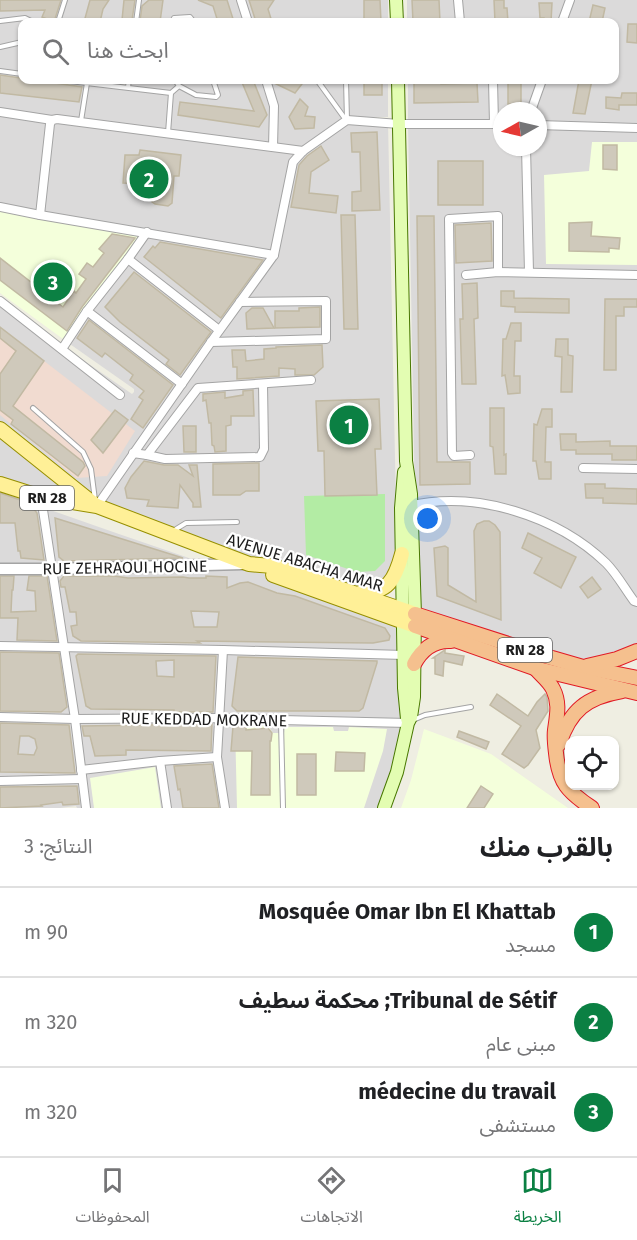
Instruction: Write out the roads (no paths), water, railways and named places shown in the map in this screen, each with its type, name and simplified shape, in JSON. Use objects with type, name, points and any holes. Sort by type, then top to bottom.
[{"type":"highway","points":[[409,618],[454,641],[534,668],[631,692]]},
{"type":"highway","name":"AVENUE ABACHA AMAR","points":[[409,618],[583,667],[637,678]]},
{"type":"highway","points":[[409,659],[430,645],[454,641]]},
{"type":"highway","points":[[583,667],[617,659],[637,651]]},
{"type":"highway","points":[[534,668],[550,683],[557,700],[559,709],[555,729],[556,755],[560,774],[575,797],[592,808]]},
{"type":"highway","points":[[556,755],[564,730],[579,708],[609,693],[631,692]]},
{"type":"main road","points":[[396,0],[397,18]]},
{"type":"main road","points":[[384,808],[397,772],[413,708],[409,659],[398,84]]},
{"type":"main road","points":[[0,429],[97,506]]},
{"type":"main road","name":"AVENUE ABACHA AMAR","points":[[0,484],[41,497],[97,506],[249,564],[272,566],[354,593],[409,618]]},
{"type":"main road","points":[[406,507],[402,554],[409,618]]},
{"type":"main road","points":[[354,593],[368,593],[388,585],[395,577],[402,554]]},
{"type":"main road","points":[[249,564],[277,576],[409,618]]},
{"type":"street","points":[[241,0],[247,18]]},
{"type":"street","points":[[458,0],[460,18]]},
{"type":"street","points":[[563,18],[570,0]]},
{"type":"street","points":[[267,84],[274,106],[273,147]]},
{"type":"street","points":[[494,84],[496,102]]},
{"type":"street","points":[[534,102],[541,84]]},
{"type":"street","points":[[0,112],[303,151]]},
{"type":"street","points":[[40,215],[52,120]]},
{"type":"street","points":[[97,506],[274,255],[293,162],[303,151],[347,120],[399,124],[493,124]]},
{"type":"street","points":[[547,125],[637,128]]},
{"type":"street","points":[[526,156],[529,272]]},
{"type":"street","points":[[0,207],[274,255]]},
{"type":"street","points":[[470,455],[454,456],[452,453],[449,219],[498,216],[498,272]]},
{"type":"street","points":[[62,349],[87,311],[147,232]]},
{"type":"street","points":[[128,259],[219,330]]},
{"type":"street","points":[[466,275],[529,272],[637,275]]},
{"type":"street","points":[[0,301],[120,395]]},
{"type":"street","points":[[211,342],[326,339],[326,301],[240,302]]},
{"type":"street","points":[[87,311],[182,384]]},
{"type":"street","points":[[147,455],[198,388],[311,380]]},
{"type":"street","points":[[133,453],[165,459],[260,457],[264,449],[263,384]]},
{"type":"street","points":[[583,468],[637,469]]},
{"type":"street","points":[[41,497],[75,718],[86,808]]},
{"type":"street","points":[[406,507],[447,502],[484,503],[512,510],[548,524],[580,542],[607,564],[637,602]]},
{"type":"street","name":"RUE ZEHRAOUI HOCINE","points":[[0,569],[249,564]]},
{"type":"street","points":[[0,646],[223,650],[409,659]]},
{"type":"street","points":[[223,650],[217,757],[225,808]]},
{"type":"street","name":"RUE KEDDAD MOKRANE","points":[[0,717],[219,718],[408,723]]},
{"type":"street","points":[[0,781],[81,775],[160,760],[217,757]]},
{"type":"street","points":[[160,760],[167,808]]},
{"type":"lane","points":[[59,18],[65,0]]},
{"type":"lane","points":[[137,18],[139,0]]},
{"type":"lane","points":[[174,18],[191,18]]},
{"type":"lane","points":[[0,21],[18,19]]},
{"type":"lane","points":[[0,47],[18,43]]},
{"type":"lane","points":[[0,71],[18,73]]},
{"type":"lane","points":[[80,122],[87,84]]},
{"type":"lane","points":[[97,84],[171,93]]},
{"type":"lane","points":[[168,134],[171,93],[179,86],[196,95],[216,97],[218,95],[214,84]]},
{"type":"lane","points":[[320,84],[347,120]]},
{"type":"lane","points":[[345,84],[347,120]]},
{"type":"lane","points":[[33,408],[83,452],[91,469],[97,506]]},
{"type":"lane","points":[[169,533],[186,523],[237,522]]},
{"type":"lane","points":[[408,723],[425,715],[471,707]]},
{"type":"lane","points":[[281,720],[283,808]]},
{"type":"place","name":"Tribunal de Sétif; محكمة سطيف","points":[[149,179]]},
{"type":"place","name":"médecine du travail","points":[[53,282]]},
{"type":"place","name":"Mosquée Omar Ibn El Khattab","points":[[349,425]]}]
